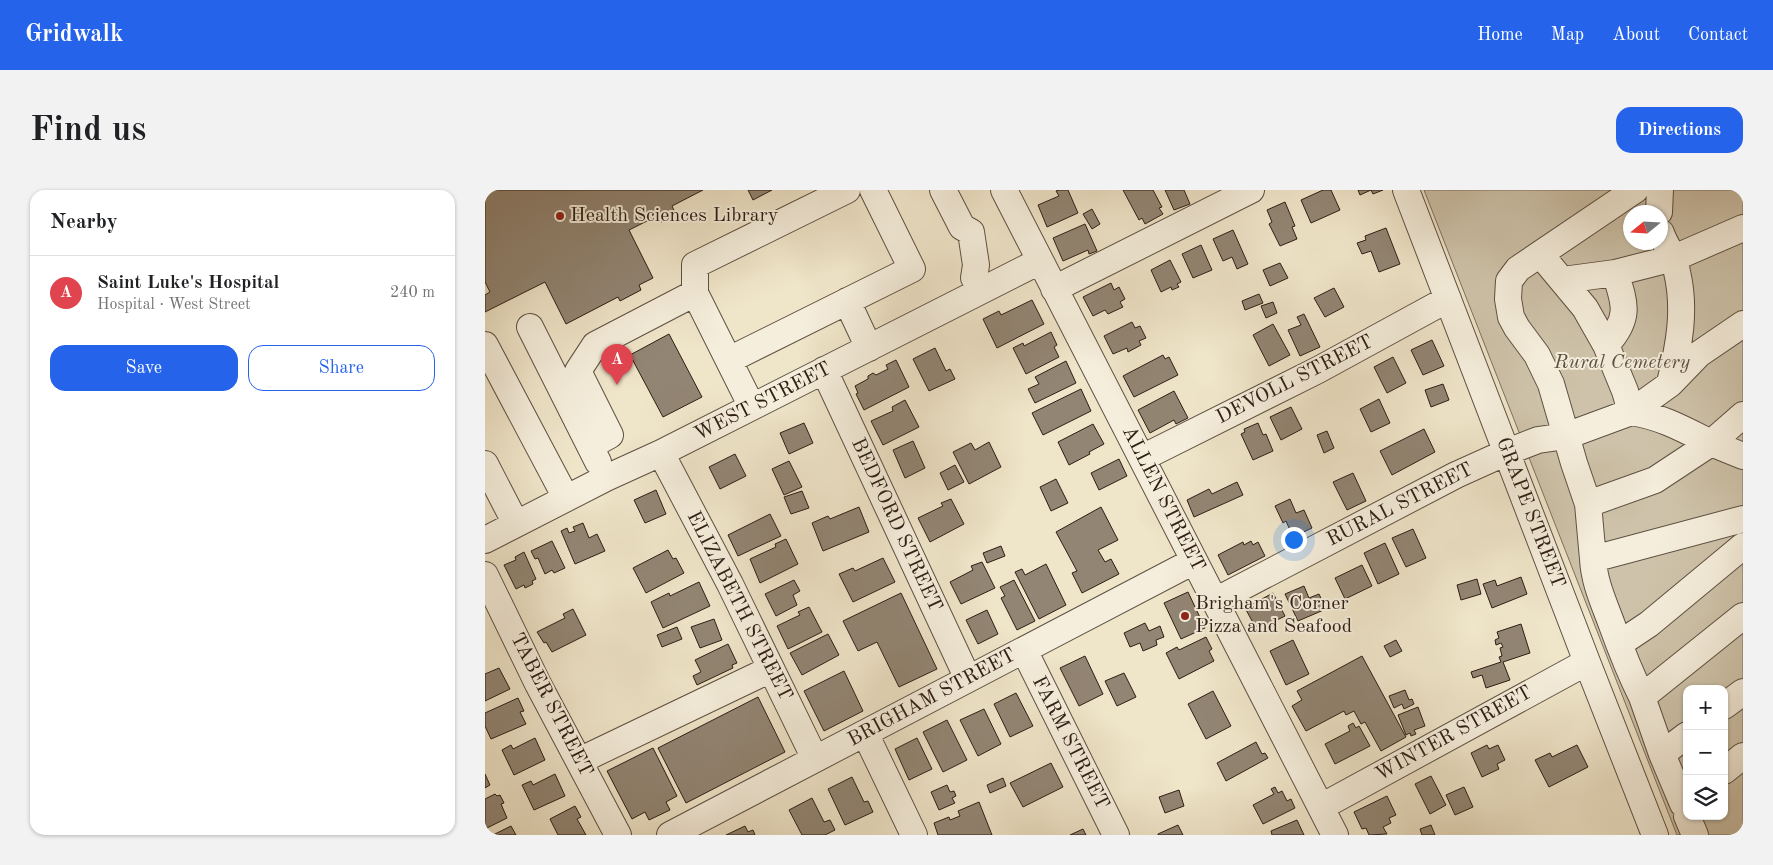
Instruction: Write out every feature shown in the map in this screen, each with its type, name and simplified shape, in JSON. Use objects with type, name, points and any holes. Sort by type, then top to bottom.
[{"type":"street","points":[[752,407],[695,293],[695,265],[847,190]]},
{"type":"street","points":[[729,360],[912,269],[873,190]]},
{"type":"street","points":[[943,190],[962,227],[971,232],[977,285]]},
{"type":"street","name":"ALLEN STREET","points":[[1004,190],[1335,835]]},
{"type":"street","points":[[1054,289],[1251,190]]},
{"type":"street","name":"GRAPE STREET","points":[[1406,190],[1655,835]]},
{"type":"street","points":[[1635,190],[1517,270],[1509,281],[1508,300],[1511,317],[1537,354],[1551,384],[1588,504],[1594,574],[1631,675],[1642,697],[1662,754],[1683,802]]},
{"type":"street","points":[[1659,205],[1660,190]]},
{"type":"street","points":[[1563,280],[1615,273],[1674,258],[1743,228]]},
{"type":"street","points":[[1668,249],[1674,258],[1681,285],[1683,309],[1679,347],[1670,384]]},
{"type":"street","points":[[1539,254],[1585,308],[1606,345],[1625,391],[1631,412],[1650,415],[1672,423],[1711,443],[1743,456]]},
{"type":"street","name":"WEST STREET","points":[[485,540],[869,348],[977,285],[1040,262]]},
{"type":"street","points":[[1606,345],[1617,333],[1623,318],[1624,301],[1615,273]]},
{"type":"street","points":[[590,446],[610,435],[578,371],[595,345],[695,293]]},
{"type":"street","name":"DEVOLL STREET","points":[[1142,458],[1318,370],[1448,300]]},
{"type":"street","points":[[847,301],[869,348]]},
{"type":"street","name":"RURAL STREET","points":[[1215,601],[1456,476],[1507,452],[1538,440],[1566,436],[1631,412],[1670,384],[1699,354],[1743,324]]},
{"type":"street","points":[[530,327],[606,478]]},
{"type":"street","points":[[485,345],[566,498]]},
{"type":"street","name":"BEDFORD STREET","points":[[824,370],[968,679]]},
{"type":"street","points":[[1588,504],[1655,480],[1711,443],[1743,415]]},
{"type":"street","name":"ELIZABETH STREET","points":[[661,453],[730,584],[815,759]]},
{"type":"street","points":[[485,464],[516,524]]},
{"type":"street","points":[[1593,559],[1743,519]]},
{"type":"street","points":[[1619,644],[1649,624],[1743,546]]},
{"type":"street","name":"BRIGHAM STREET","points":[[670,835],[696,829],[815,759],[1194,561]]},
{"type":"street","name":"TABER STREET","points":[[485,575],[538,684],[618,835]]},
{"type":"street","points":[[1642,697],[1743,616]]},
{"type":"street","name":"FARM STREET","points":[[1024,650],[1117,835]]},
{"type":"street","name":"WINTER STREET","points":[[1321,807],[1587,662]]},
{"type":"street","points":[[579,761],[771,669]]},
{"type":"street","points":[[1728,703],[1743,692]]},
{"type":"street","points":[[865,733],[914,835]]},
{"type":"street","points":[[1662,754],[1683,738]]},
{"type":"street","points":[[1728,768],[1743,756]]},
{"type":"street","points":[[1690,820],[1695,835]]},
{"type":"green space","name":"Rural Cemetery","points":[[1424,190],[1743,190],[1743,835],[1677,835]]},
{"type":"building","points":[[485,190],[703,190],[672,206],[676,215],[661,222],[657,216],[629,230],[653,278],[639,285],[641,290],[620,301],[618,297],[566,324],[545,282],[485,312],[485,295],[490,292],[485,282]]},
{"type":"building","points":[[748,190],[772,190],[753,200]]},
{"type":"building","points":[[1068,190],[1078,213],[1047,227],[1038,205],[1059,196],[1056,191]]},
{"type":"building","points":[[1123,190],[1153,190],[1162,207],[1159,208],[1163,214],[1145,224],[1142,218],[1139,220]]},
{"type":"building","points":[[1165,190],[1184,190],[1190,204],[1174,210]]},
{"type":"building","points":[[1323,190],[1331,190],[1340,210],[1311,223],[1301,200]]},
{"type":"building","points":[[1358,190],[1371,190],[1360,195]]},
{"type":"building","points":[[1371,190],[1383,190],[1373,194]]},
{"type":"building","points":[[1285,202],[1295,226],[1292,227],[1297,239],[1280,246],[1269,224],[1272,222],[1267,210]]},
{"type":"building","points":[[1092,209],[1100,224],[1092,229],[1083,214]]},
{"type":"building","points":[[1085,224],[1097,251],[1089,254],[1088,250],[1063,261],[1053,238]]},
{"type":"building","points":[[1386,228],[1400,264],[1379,272],[1371,251],[1362,254],[1357,243],[1366,240],[1365,236]]},
{"type":"building","points":[[1233,230],[1248,264],[1237,269],[1232,257],[1223,261],[1213,239]]},
{"type":"building","points":[[1201,245],[1212,270],[1193,278],[1182,254]]},
{"type":"building","points":[[1170,260],[1181,282],[1177,284],[1179,287],[1172,290],[1171,287],[1161,292],[1151,270]]},
{"type":"building","points":[[1280,263],[1288,278],[1270,286],[1263,270]]},
{"type":"building","points":[[1111,283],[1114,290],[1119,287],[1125,299],[1120,302],[1123,307],[1108,314],[1105,310],[1093,316],[1083,297]]},
{"type":"building","points":[[1334,288],[1344,307],[1325,317],[1314,298]]},
{"type":"building","points":[[1259,294],[1263,303],[1245,310],[1242,301]]},
{"type":"building","points":[[1032,300],[1044,324],[997,348],[983,319],[999,311],[1001,315]]},
{"type":"building","points":[[1273,302],[1277,313],[1266,318],[1261,306]]},
{"type":"building","points":[[1304,314],[1320,347],[1300,356],[1288,330],[1301,325],[1297,317]]},
{"type":"building","points":[[1132,322],[1135,328],[1140,326],[1146,338],[1139,341],[1141,345],[1128,352],[1127,348],[1113,354],[1104,336]]},
{"type":"building","points":[[1273,324],[1290,355],[1269,366],[1253,335]]},
{"type":"building","points":[[1051,332],[1057,345],[1054,347],[1059,357],[1026,374],[1013,348],[1023,343],[1024,346]]},
{"type":"building","points":[[669,334],[702,397],[663,417],[630,355]]},
{"type":"building","points":[[1432,340],[1444,366],[1423,375],[1411,350]]},
{"type":"building","points":[[935,348],[946,371],[950,369],[955,379],[929,391],[913,359]]},
{"type":"building","points":[[1163,355],[1165,359],[1169,357],[1178,375],[1134,397],[1123,376]]},
{"type":"building","points":[[1393,357],[1406,383],[1387,393],[1374,367]]},
{"type":"building","points":[[896,360],[909,387],[864,410],[856,394],[858,393],[855,386],[868,379],[868,376],[873,373],[876,375],[888,369],[886,365]]},
{"type":"building","points":[[1066,361],[1076,383],[1035,403],[1028,389],[1039,384],[1035,377]]},
{"type":"building","points":[[1443,384],[1449,400],[1431,407],[1425,390]]},
{"type":"building","points":[[1081,389],[1091,411],[1043,435],[1032,413]]},
{"type":"building","points":[[1174,391],[1188,418],[1176,424],[1174,420],[1150,433],[1138,410]]},
{"type":"building","points":[[1379,399],[1390,423],[1371,432],[1360,409]]},
{"type":"building","points":[[905,400],[919,427],[883,445],[871,421],[893,411],[892,407]]},
{"type":"building","points":[[1291,407],[1302,429],[1281,440],[1270,417]]},
{"type":"building","points":[[804,423],[813,443],[789,454],[780,433]]},
{"type":"building","points":[[1258,423],[1263,435],[1266,434],[1273,451],[1253,460],[1241,434],[1245,432],[1244,429]]},
{"type":"building","points":[[1093,424],[1104,444],[1069,465],[1058,442]]},
{"type":"building","points":[[1424,429],[1435,452],[1392,475],[1380,451]]},
{"type":"building","points":[[1327,431],[1334,448],[1324,453],[1317,435]]},
{"type":"building","points":[[913,441],[925,468],[905,478],[893,450]]},
{"type":"building","points":[[989,442],[1001,467],[969,484],[953,452],[971,443],[975,450]]},
{"type":"building","points":[[735,454],[746,476],[720,489],[709,467]]},
{"type":"building","points":[[1119,459],[1127,476],[1099,490],[1091,473]]},
{"type":"building","points":[[789,461],[802,487],[784,495],[772,469]]},
{"type":"building","points":[[955,465],[964,482],[948,490],[940,473]]},
{"type":"building","points":[[1353,473],[1366,501],[1347,510],[1333,482]]},
{"type":"building","points":[[1056,479],[1068,503],[1051,511],[1040,487]]},
{"type":"building","points":[[1237,482],[1243,495],[1194,517],[1187,500],[1209,489],[1212,494]]},
{"type":"building","points":[[656,490],[666,514],[645,523],[634,500]]},
{"type":"building","points":[[802,491],[809,508],[791,514],[784,497]]},
{"type":"building","points":[[951,499],[964,524],[930,542],[918,518],[943,506],[941,503]]},
{"type":"building","points":[[1290,499],[1296,513],[1304,510],[1312,528],[1293,537],[1286,521],[1283,523],[1275,506]]},
{"type":"building","points":[[859,507],[869,532],[823,551],[812,523],[828,516],[830,519]]},
{"type":"building","points":[[1101,507],[1118,540],[1098,550],[1105,562],[1111,559],[1119,574],[1082,593],[1072,573],[1077,571],[1056,532]]},
{"type":"building","points":[[770,514],[781,536],[738,556],[728,535]]},
{"type":"building","points":[[583,523],[589,538],[597,534],[605,551],[575,564],[561,531],[567,528],[569,533],[575,531],[573,527]]},
{"type":"building","points":[[1413,529],[1426,558],[1406,567],[1392,538]]},
{"type":"building","points":[[786,539],[798,564],[760,583],[750,559],[776,547],[775,544]]},
{"type":"building","points":[[552,541],[565,568],[554,573],[552,570],[545,574],[538,558],[535,559],[531,551]]},
{"type":"building","points":[[1251,541],[1253,545],[1258,542],[1265,556],[1228,575],[1218,555],[1243,542],[1244,545]]},
{"type":"building","points":[[1385,543],[1399,574],[1378,584],[1364,553]]},
{"type":"building","points":[[1001,546],[1005,556],[987,563],[983,553]]},
{"type":"building","points":[[668,550],[673,559],[676,558],[684,573],[646,593],[633,568]]},
{"type":"building","points":[[524,552],[536,579],[532,581],[533,584],[525,588],[524,585],[516,589],[504,565],[516,560],[515,557]]},
{"type":"building","points":[[883,558],[895,582],[853,602],[839,574],[853,568],[855,571]]},
{"type":"building","points":[[982,562],[995,588],[961,604],[950,582],[973,570],[971,566]]},
{"type":"building","points":[[1046,564],[1066,605],[1039,619],[1015,572],[1022,569],[1025,575]]},
{"type":"building","points":[[1362,565],[1372,586],[1345,599],[1335,578]]},
{"type":"building","points":[[1521,577],[1527,594],[1492,608],[1483,584],[1495,580],[1497,586]]},
{"type":"building","points":[[1477,579],[1481,594],[1461,600],[1457,585]]},
{"type":"building","points":[[794,580],[800,591],[793,595],[797,605],[776,616],[765,594]]},
{"type":"building","points":[[1014,580],[1035,621],[1017,630],[1001,598],[1005,596],[1000,587]]},
{"type":"building","points":[[699,582],[710,606],[663,628],[651,602],[669,593],[670,596]]},
{"type":"building","points":[[1304,586],[1309,598],[1319,594],[1326,609],[1298,621],[1285,594]]},
{"type":"building","name":"Brigham's Corner Pizza and Seafood","points":[[1188,592],[1205,628],[1181,639],[1164,603]]},
{"type":"building","points":[[901,593],[937,669],[899,687],[877,642],[858,651],[843,621]]},
{"type":"building","points":[[1273,593],[1285,616],[1257,630],[1245,608]]},
{"type":"building","points":[[809,607],[822,632],[788,649],[777,626],[800,615],[798,612]]},
{"type":"building","points":[[573,609],[586,635],[552,652],[537,632],[565,618],[563,614]]},
{"type":"building","points":[[987,610],[998,634],[978,644],[966,620]]},
{"type":"building","points":[[714,619],[722,640],[700,648],[691,627]]},
{"type":"building","points":[[1145,623],[1149,631],[1160,626],[1164,637],[1156,640],[1157,645],[1143,651],[1140,643],[1130,647],[1124,633]]},
{"type":"building","points":[[1521,624],[1530,653],[1503,662],[1510,680],[1486,688],[1482,675],[1473,678],[1471,672],[1501,662],[1499,657],[1502,656],[1500,648],[1503,647],[1501,643],[1496,645],[1495,640],[1499,638],[1497,632]]},
{"type":"building","points":[[677,627],[682,639],[662,647],[657,635]]},
{"type":"building","points":[[828,634],[839,655],[802,675],[790,653]]},
{"type":"building","points":[[1206,637],[1212,649],[1209,651],[1214,661],[1179,679],[1166,653],[1177,647],[1179,650]]},
{"type":"building","points":[[1293,640],[1309,674],[1286,685],[1270,651]]},
{"type":"building","points":[[1396,640],[1402,651],[1390,657],[1384,646]]},
{"type":"building","points":[[728,644],[737,663],[732,665],[733,668],[697,685],[693,676],[701,672],[695,660]]},
{"type":"building","points":[[1085,656],[1103,694],[1079,706],[1060,668]]},
{"type":"building","points":[[1362,656],[1406,737],[1381,751],[1365,722],[1361,724],[1354,711],[1346,715],[1344,711],[1306,731],[1292,706],[1302,700],[1297,691]]},
{"type":"building","points":[[499,668],[510,689],[485,701],[485,674]]},
{"type":"building","points":[[844,671],[863,711],[824,731],[804,691]]},
{"type":"building","points":[[1124,673],[1136,697],[1117,706],[1105,681]]},
{"type":"building","points":[[1405,690],[1409,700],[1412,699],[1414,704],[1404,709],[1402,704],[1394,708],[1389,696]]},
{"type":"building","points":[[1213,691],[1231,726],[1206,739],[1188,704]]},
{"type":"building","points":[[1016,693],[1033,726],[1010,737],[994,704]]},
{"type":"building","points":[[758,697],[785,752],[686,803],[658,748]]},
{"type":"building","points":[[518,698],[524,711],[520,712],[526,724],[491,739],[485,726],[485,713]]},
{"type":"building","points":[[1418,707],[1425,726],[1414,730],[1416,734],[1411,736],[1410,733],[1406,735],[1398,715]]},
{"type":"building","points":[[984,709],[1001,744],[978,756],[960,720]]},
{"type":"building","points":[[947,720],[967,760],[943,772],[923,732]]},
{"type":"building","points":[[1353,723],[1356,728],[1359,726],[1370,746],[1335,764],[1325,744],[1350,731],[1348,726]]},
{"type":"building","points":[[535,738],[545,760],[514,775],[502,750],[511,745],[513,749]]},
{"type":"building","points":[[917,738],[932,769],[909,780],[895,749]]},
{"type":"building","points":[[1256,742],[1262,754],[1265,753],[1268,758],[1226,781],[1217,763]]},
{"type":"building","points":[[1487,745],[1489,749],[1498,745],[1505,760],[1497,764],[1499,769],[1482,777],[1471,753]]},
{"type":"building","points":[[1577,745],[1588,767],[1549,787],[1535,760],[1550,753],[1552,757]]},
{"type":"building","points":[[653,748],[677,796],[666,802],[670,810],[649,820],[645,812],[632,819],[607,771]]},
{"type":"building","points":[[1051,763],[1063,787],[1023,807],[1010,783]]},
{"type":"building","points":[[485,774],[490,785],[485,788]]},
{"type":"building","points":[[555,774],[565,796],[534,810],[522,785],[531,781],[533,785]]},
{"type":"building","points":[[1431,776],[1446,805],[1430,814],[1415,784]]},
{"type":"building","points":[[852,777],[864,802],[868,801],[873,812],[845,825],[828,789]]},
{"type":"building","points":[[1003,778],[1006,786],[990,793],[987,785]]},
{"type":"building","points":[[947,785],[950,792],[954,791],[956,796],[952,798],[955,803],[939,810],[931,792]]},
{"type":"building","points":[[1275,787],[1278,793],[1282,791],[1287,801],[1291,799],[1295,808],[1263,824],[1253,805],[1274,794],[1271,789]]},
{"type":"building","points":[[1464,787],[1473,807],[1455,815],[1446,795]]},
{"type":"building","points":[[1179,790],[1184,806],[1165,813],[1159,797]]},
{"type":"building","points":[[495,794],[497,796],[500,795],[504,803],[501,804],[507,818],[485,829],[485,799]]},
{"type":"building","points":[[1387,796],[1396,815],[1389,818],[1391,823],[1383,827],[1387,834],[1369,835],[1366,828],[1362,829],[1354,812]]},
{"type":"building","points":[[812,798],[824,822],[830,820],[835,830],[825,835],[802,835],[789,810]]},
{"type":"building","points":[[979,802],[992,835],[938,835],[934,823],[949,817],[950,820],[960,816],[958,811]]},
{"type":"building","points":[[575,806],[581,817],[577,819],[586,835],[558,835],[550,819]]},
{"type":"building","points":[[1297,820],[1304,835],[1272,835],[1271,831]]},
{"type":"building","points":[[1178,825],[1183,835],[1158,835],[1158,834]]},
{"type":"building","points":[[1431,825],[1435,835],[1422,835],[1420,829]]},
{"type":"building","points":[[511,826],[516,835],[493,835]]},
{"type":"building","points":[[745,826],[748,832],[753,830],[755,835],[726,835]]},
{"type":"building","points":[[1083,829],[1086,835],[1070,835]]},
{"type":"place","name":"Health Sciences Library","points":[[560,216]]},
{"type":"place","name":"Saint Luke's Hospital","points":[[617,385]]},
{"type":"place","name":"Brigham's Corner Pizza and Seafood","points":[[1185,616]]}]
